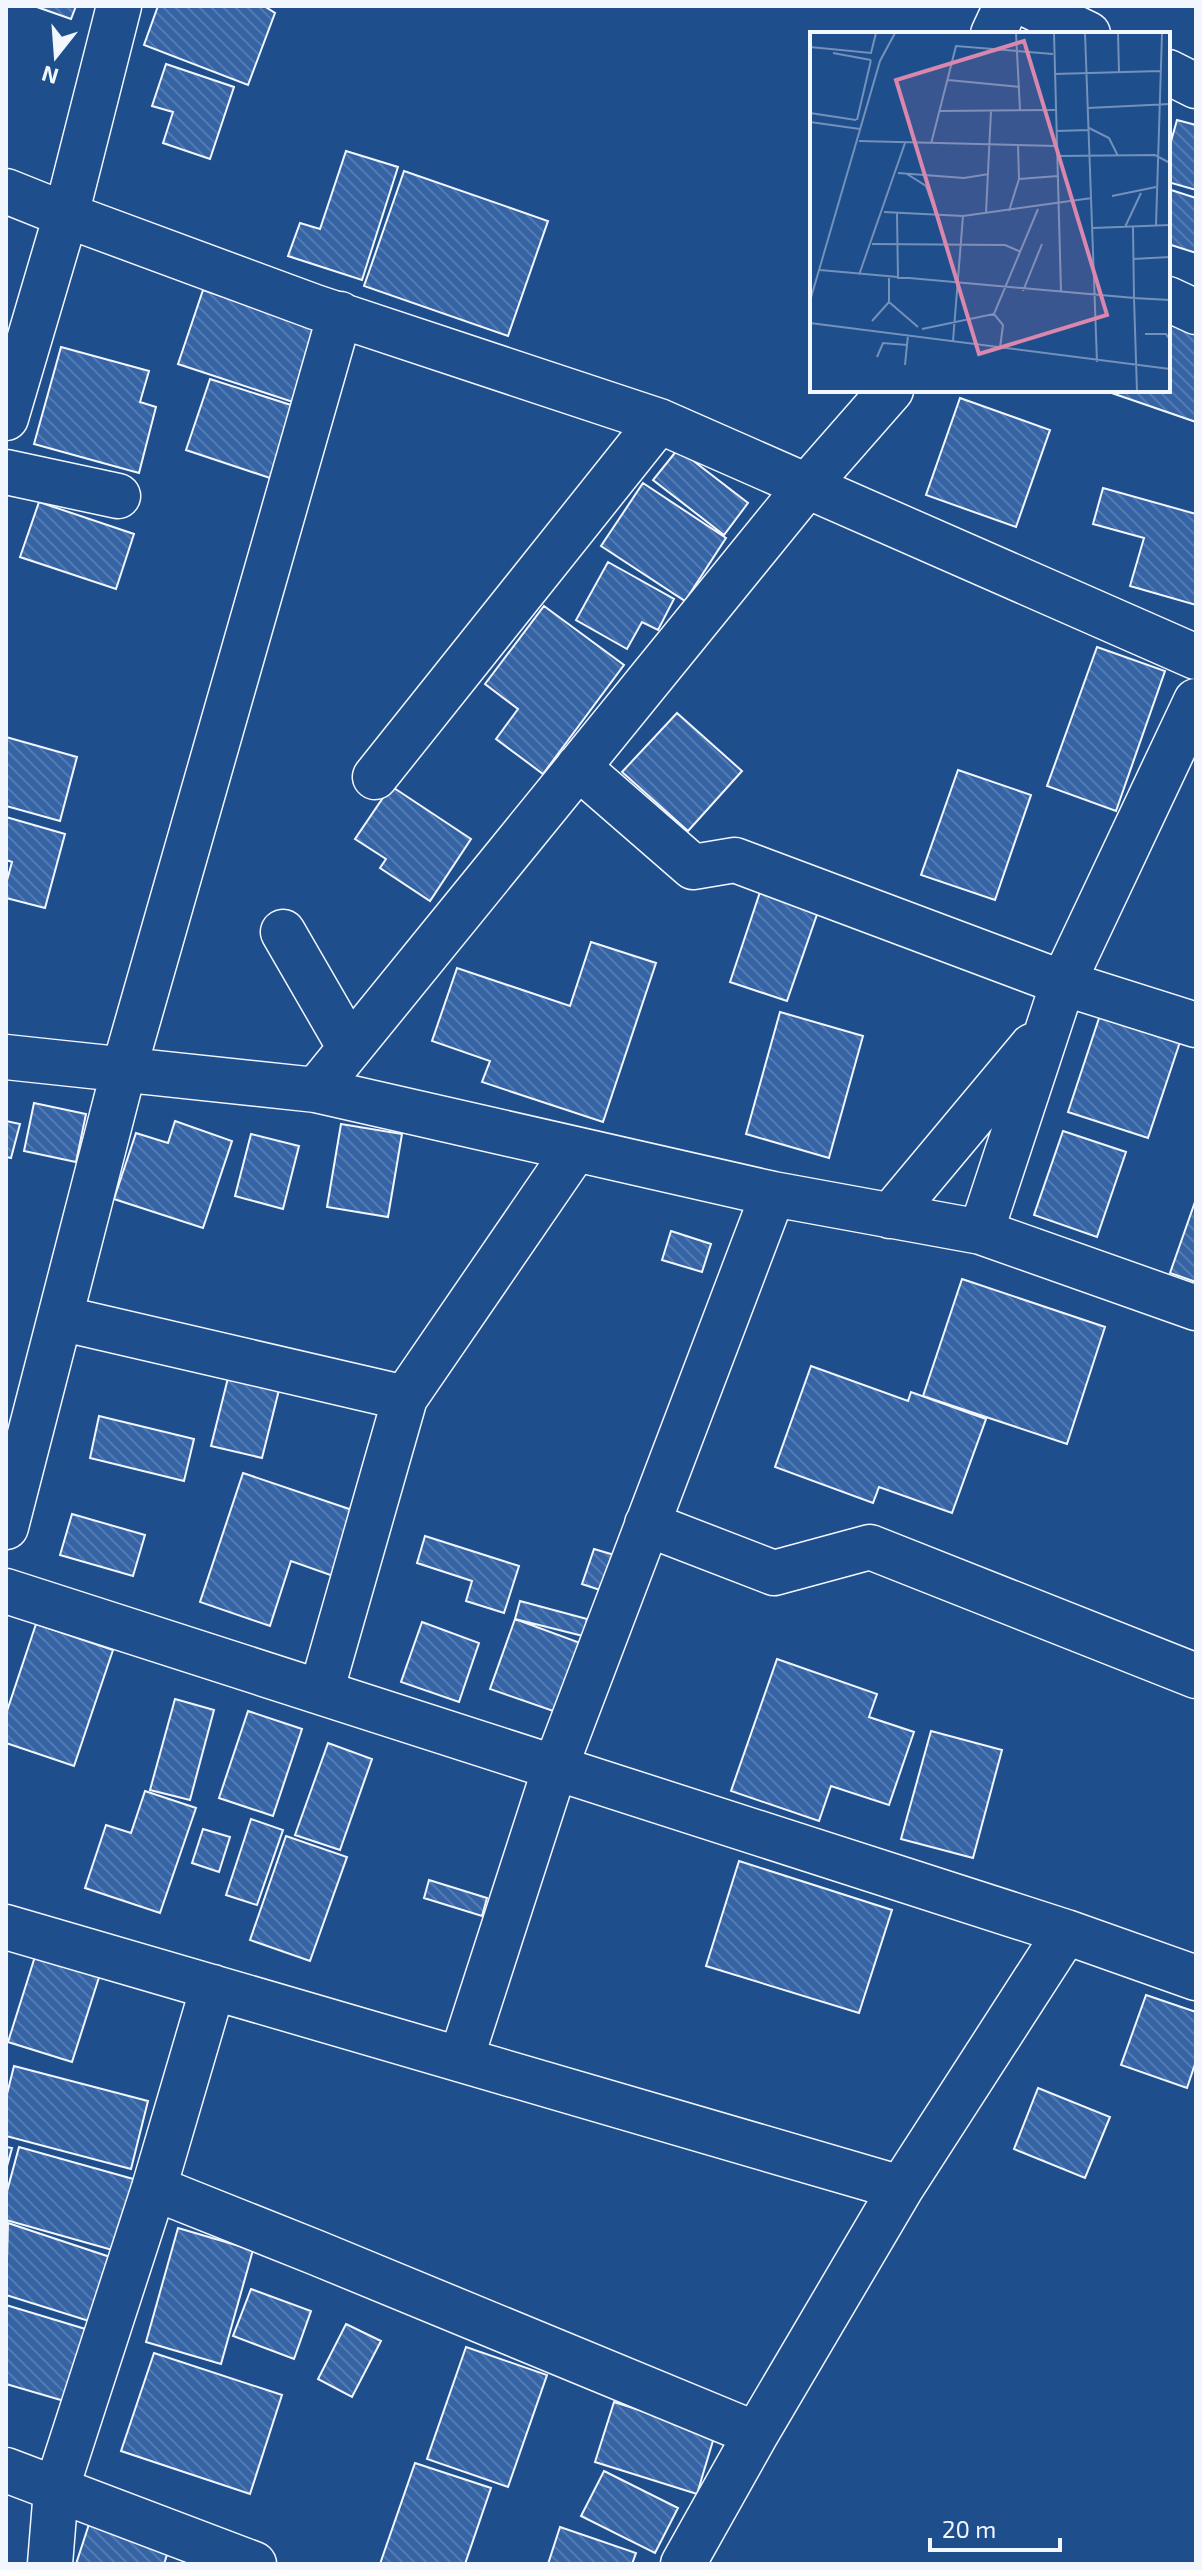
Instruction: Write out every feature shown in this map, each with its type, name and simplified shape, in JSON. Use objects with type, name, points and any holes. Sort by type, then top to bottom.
[{"type":"street","points":[[6,418],[66,215],[119,6]]},
{"type":"street","points":[[994,32],[1006,6]]},
{"type":"street","points":[[1030,6],[1084,32]]},
{"type":"street","points":[[1170,73],[1196,86]]},
{"type":"street","points":[[6,191],[340,314],[659,421],[1196,657]]},
{"type":"street","points":[[1170,300],[1196,312]]},
{"type":"street","points":[[9,1506],[124,1069],[340,314]]},
{"type":"street","points":[[316,1090],[806,487],[889,392]]},
{"type":"street","points":[[375,777],[659,421]]},
{"type":"street","points":[[6,472],[118,496]]},
{"type":"street","points":[[981,1232],[1063,983],[1196,701]]},
{"type":"street","points":[[578,767],[693,867],[735,860],[1063,983],[1196,1025]]},
{"type":"street","points":[[283,932],[350,1048]]},
{"type":"street","points":[[890,1216],[1048,1027]]},
{"type":"street","points":[[6,1057],[316,1090],[773,1194],[981,1232],[1196,1308]]},
{"type":"street","points":[[321,1692],[405,1398],[575,1150]]},
{"type":"street","points":[[461,2059],[555,1768],[773,1194]]},
{"type":"street","points":[[60,1318],[405,1398]]},
{"type":"street","points":[[647,1524],[774,1573],[870,1547],[1196,1676]]},
{"type":"street","points":[[6,1591],[1066,1932],[1196,1978]]},
{"type":"street","points":[[6,1927],[901,2188]]},
{"type":"street","points":[[683,2564],[901,2188],[1066,1932]]},
{"type":"street","points":[[50,2564],[56,2490],[154,2188],[213,1987]]},
{"type":"street","points":[[154,2188],[756,2434]]},
{"type":"street","points":[[6,2470],[254,2564]]},
{"type":"building","points":[[34,6],[76,6],[71,19]]},
{"type":"building","points":[[158,6],[264,6],[275,13],[248,85],[144,45]]},
{"type":"building","points":[[166,64],[234,87],[210,159],[163,143],[173,112],[152,106]]},
{"type":"building","points":[[1177,120],[1196,125],[1196,190],[1170,183],[1170,145]]},
{"type":"building","points":[[346,151],[398,167],[362,280],[288,256],[300,223],[320,229]]},
{"type":"building","points":[[404,171],[548,221],[508,336],[364,286]]},
{"type":"building","points":[[1170,190],[1196,198],[1196,253],[1170,245]]},
{"type":"building","points":[[203,290],[323,330],[299,404],[178,364]]},
{"type":"building","points":[[1170,320],[1196,328],[1196,422],[1109,392],[1170,392]]},
{"type":"building","points":[[61,347],[149,371],[140,402],[156,407],[139,473],[34,444]]},
{"type":"building","points":[[210,379],[297,407],[273,479],[186,450]]},
{"type":"building","points":[[960,398],[1050,430],[1016,527],[926,495]]},
{"type":"building","points":[[678,449],[748,503],[724,535],[653,480]]},
{"type":"building","points":[[643,483],[726,538],[685,601],[601,546]]},
{"type":"building","points":[[1103,488],[1196,514],[1196,605],[1130,586],[1144,538],[1093,524]]},
{"type":"building","points":[[39,502],[134,534],[116,589],[20,557]]},
{"type":"building","points":[[608,562],[674,599],[658,630],[642,622],[627,649],[576,620]]},
{"type":"building","points":[[544,606],[624,665],[543,774],[496,739],[518,709],[485,684]]},
{"type":"building","points":[[1097,647],[1165,671],[1116,811],[1047,786]]},
{"type":"building","points":[[677,713],[742,771],[688,831],[622,772]]},
{"type":"building","points":[[6,737],[77,757],[60,821],[6,806]]},
{"type":"building","points":[[958,770],[1031,795],[995,900],[921,875]]},
{"type":"building","points":[[391,786],[471,839],[430,901],[380,868],[386,859],[355,839]]},
{"type":"building","points":[[6,817],[65,834],[45,908],[6,898],[12,862],[6,860]]},
{"type":"building","points":[[764,880],[822,900],[787,1001],[730,982]]},
{"type":"building","points":[[591,942],[656,963],[603,1122],[482,1082],[490,1061],[432,1041],[457,968],[570,1006]]},
{"type":"building","points":[[1105,1000],[1185,1027],[1148,1138],[1068,1112]]},
{"type":"building","points":[[780,1012],[863,1036],[829,1158],[746,1134]]},
{"type":"building","points":[[34,1103],[86,1114],[76,1162],[24,1151]]},
{"type":"building","points":[[6,1121],[20,1124],[11,1158],[6,1157]]},
{"type":"building","points":[[175,1121],[232,1141],[203,1228],[114,1199],[136,1133],[168,1143]]},
{"type":"building","points":[[341,1124],[402,1134],[388,1217],[327,1207]]},
{"type":"building","points":[[1063,1131],[1126,1152],[1097,1237],[1034,1215]]},
{"type":"building","points":[[251,1134],[299,1146],[283,1209],[235,1196]]},
{"type":"building","points":[[1196,1199],[1196,1282],[1170,1273]]},
{"type":"building","points":[[671,1231],[711,1244],[702,1272],[662,1260]]},
{"type":"building","points":[[962,1279],[1105,1327],[1067,1444],[923,1396]]},
{"type":"building","points":[[811,1366],[908,1401],[911,1392],[986,1419],[952,1513],[879,1487],[873,1503],[775,1467]]},
{"type":"building","points":[[230,1370],[281,1382],[262,1458],[211,1446]]},
{"type":"building","points":[[99,1416],[194,1439],[184,1481],[90,1458]]},
{"type":"building","points":[[243,1473],[358,1512],[336,1577],[291,1561],[270,1626],[200,1602]]},
{"type":"building","points":[[72,1514],[145,1535],[133,1576],[60,1555]]},
{"type":"building","points":[[425,1536],[519,1566],[504,1613],[466,1601],[472,1581],[417,1563]]},
{"type":"building","points":[[594,1549],[621,1557],[609,1593],[582,1584]]},
{"type":"building","points":[[520,1601],[587,1619],[583,1636],[515,1619]]},
{"type":"building","points":[[515,1619],[583,1644],[559,1713],[490,1689]]},
{"type":"building","points":[[422,1622],[479,1643],[459,1702],[401,1682]]},
{"type":"building","points":[[36,1624],[113,1650],[74,1766],[6,1743],[6,1714]]},
{"type":"building","points":[[777,1659],[877,1694],[869,1717],[914,1732],[889,1805],[831,1786],[819,1821],[731,1791]]},
{"type":"building","points":[[175,1699],[214,1710],[190,1800],[150,1790]]},
{"type":"building","points":[[248,1711],[302,1729],[273,1816],[219,1798]]},
{"type":"building","points":[[931,1731],[1002,1750],[973,1858],[901,1839]]},
{"type":"building","points":[[328,1743],[372,1759],[340,1850],[295,1835]]},
{"type":"building","points":[[145,1791],[196,1808],[160,1913],[85,1888],[106,1825],[131,1833]]},
{"type":"building","points":[[251,1819],[283,1830],[257,1905],[226,1895]]},
{"type":"building","points":[[203,1829],[230,1837],[219,1872],[192,1863]]},
{"type":"building","points":[[286,1836],[347,1857],[310,1961],[250,1940]]},
{"type":"building","points":[[739,1861],[892,1910],[859,2013],[706,1966]]},
{"type":"building","points":[[429,1880],[487,1898],[482,1916],[424,1898]]},
{"type":"building","points":[[38,1947],[102,1968],[72,2062],[8,2042]]},
{"type":"building","points":[[1146,1995],[1196,2012],[1196,2061],[1187,2088],[1121,2065]]},
{"type":"building","points":[[14,2066],[148,2101],[131,2169],[6,2136],[6,2098]]},
{"type":"building","points":[[1038,2088],[1110,2117],[1085,2178],[1014,2149]]},
{"type":"building","points":[[6,2147],[12,2148],[6,2170]]},
{"type":"building","points":[[19,2147],[144,2182],[123,2253],[6,2220],[6,2195]]},
{"type":"building","points":[[8,2223],[110,2257],[89,2321],[6,2295]]},
{"type":"building","points":[[178,2228],[253,2250],[221,2364],[146,2342]]},
{"type":"building","points":[[251,2289],[311,2311],[294,2359],[233,2336]]},
{"type":"building","points":[[6,2305],[92,2331],[71,2403],[6,2384]]},
{"type":"building","points":[[346,2324],[381,2341],[352,2397],[318,2379]]},
{"type":"building","points":[[466,2347],[547,2375],[508,2487],[427,2459]]},
{"type":"building","points":[[154,2353],[282,2395],[250,2494],[121,2451]]},
{"type":"building","points":[[614,2402],[715,2434],[697,2494],[595,2462]]},
{"type":"building","points":[[415,2463],[491,2488],[465,2564],[380,2564]]},
{"type":"building","points":[[604,2471],[678,2508],[655,2553],[581,2516]]},
{"type":"building","points":[[93,2512],[172,2539],[164,2564],[76,2564]]},
{"type":"building","points":[[560,2527],[636,2553],[632,2564],[548,2564]]}]
